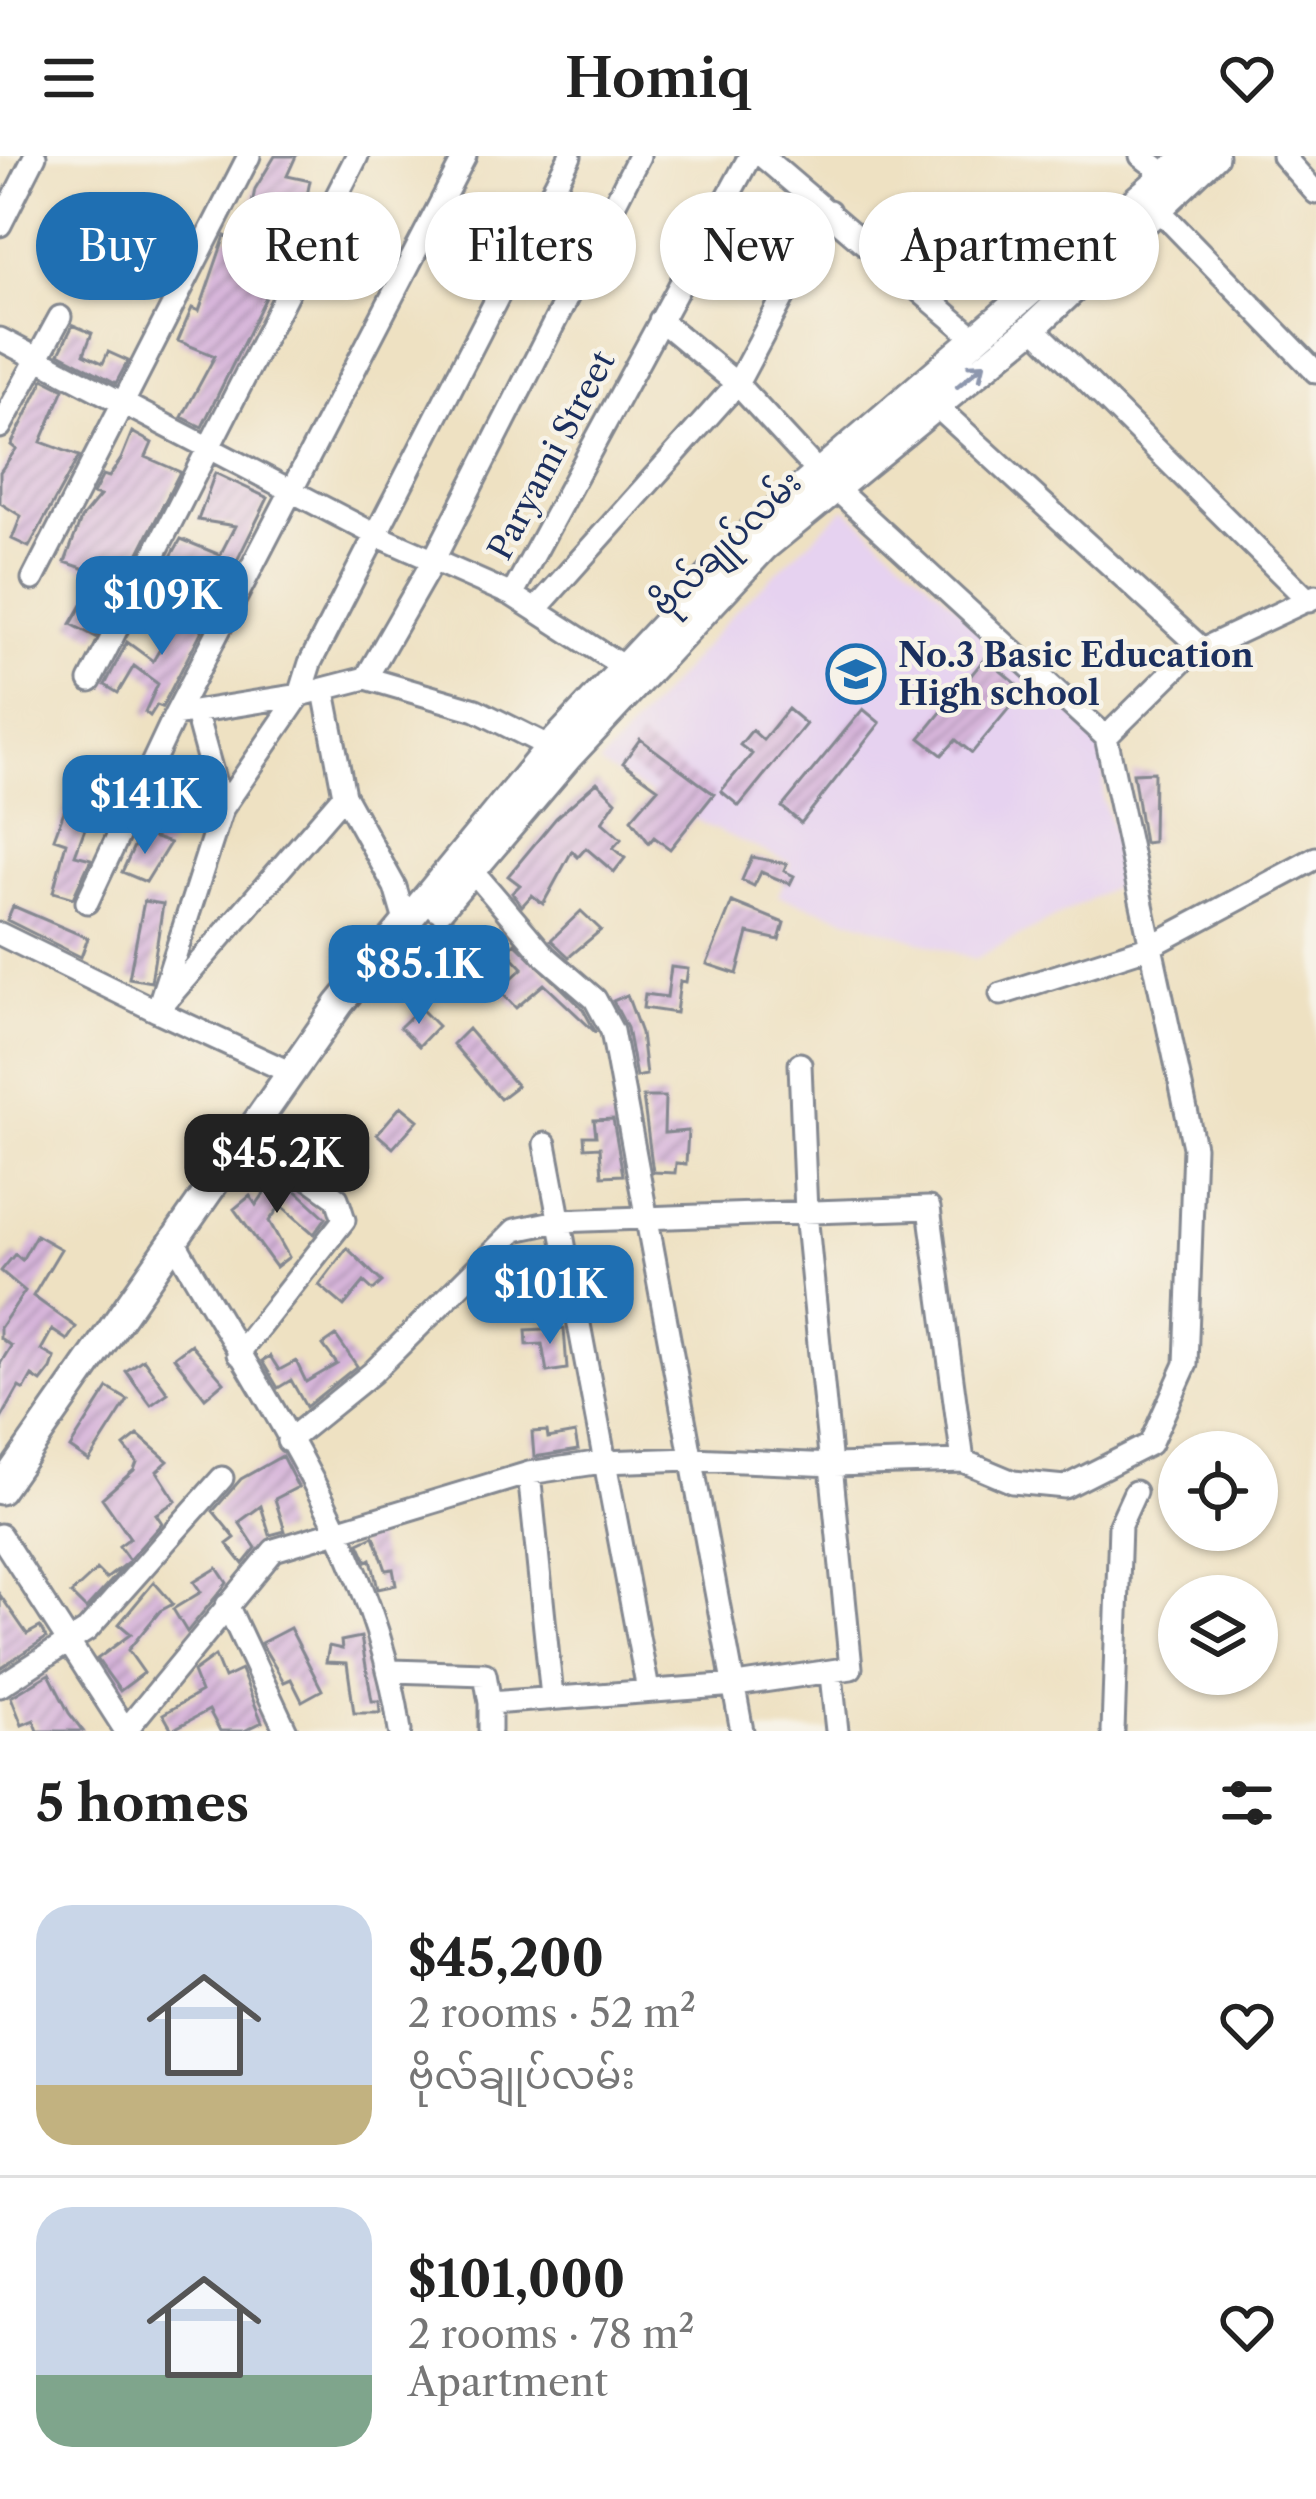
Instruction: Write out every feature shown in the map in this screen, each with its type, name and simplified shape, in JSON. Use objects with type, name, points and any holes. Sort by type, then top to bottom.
[{"type":"main road","name":"ဗိုလ်ချုပ်လမ်း","points":[[329,1023],[356,1004],[702,613],[828,481],[977,340],[1180,173],[1214,156]]},
{"type":"main road","name":"ဗိုလ်ချုပ်လမ်း","points":[[4,1477],[289,1072],[405,921],[550,747],[755,528],[934,405],[1033,327],[1160,211],[1180,173]]},
{"type":"street","points":[[0,224],[35,156]]},
{"type":"street","points":[[33,579],[249,156]]},
{"type":"street","points":[[90,681],[357,156]]},
{"type":"street","points":[[88,902],[291,492],[465,156]]},
{"type":"street","points":[[157,1010],[222,809],[299,695],[570,156]]},
{"type":"street","points":[[367,678],[433,561],[639,156]]},
{"type":"street","name":"Paryami Street","points":[[512,595],[750,156]]},
{"type":"street","points":[[762,156],[806,192]]},
{"type":"street","points":[[1142,156],[1180,173]]},
{"type":"street","points":[[1283,156],[1316,193]]},
{"type":"street","points":[[1160,211],[1316,372]]},
{"type":"street","points":[[835,216],[977,340]]},
{"type":"street","points":[[537,608],[737,384],[782,300]]},
{"type":"street","points":[[0,427],[60,317]]},
{"type":"street","points":[[0,1535],[125,1731],[274,1550],[529,1473],[602,1462],[692,1459],[835,1465],[963,1461],[1012,1482],[1065,1487],[1150,1444],[1186,1364],[1194,1147],[1106,737],[828,481],[737,384],[660,320]]},
{"type":"street","points":[[1033,327],[1312,598],[1273,611],[1201,648],[1106,737]]},
{"type":"street","points":[[0,339],[123,408],[376,535],[537,608],[624,668]]},
{"type":"street","points":[[934,405],[1201,648]]},
{"type":"street","points":[[185,714],[324,692],[367,678],[476,710],[550,747]]},
{"type":"street","points":[[324,692],[344,795],[394,887],[405,921]]},
{"type":"street","points":[[185,714],[222,809]]},
{"type":"street","points":[[157,1010],[344,795]]},
{"type":"street","points":[[1001,994],[1151,946],[1316,858]]},
{"type":"street","points":[[472,870],[544,956],[595,998],[612,1030],[742,1731]]},
{"type":"street","points":[[0,934],[289,1072]]},
{"type":"street","points":[[490,1702],[736,1685],[831,1675],[851,1668],[835,1465],[806,1213],[800,1064]]},
{"type":"street","points":[[238,1354],[344,1220],[337,1198],[247,1134]]},
{"type":"street","points":[[545,1144],[648,1690]]},
{"type":"street","points":[[288,1442],[372,1373],[515,1230],[558,1221],[649,1222],[929,1208],[963,1461]]},
{"type":"street","points":[[174,1241],[338,1530],[392,1671],[400,1731]]},
{"type":"street","points":[[529,1473],[552,1697]]},
{"type":"street","points":[[0,1686],[70,1642],[112,1605],[222,1478]]},
{"type":"street","points":[[1113,1731],[1120,1525],[1135,1492]]},
{"type":"street","points":[[227,1605],[286,1731]]},
{"type":"street","points":[[392,1671],[484,1674],[490,1731]]},
{"type":"street","points":[[831,1675],[837,1731]]},
{"type":"shaded area","name":"No.3 Basic Education High school","points":[[845,508],[1106,737],[1103,800],[1129,879],[975,959],[778,896],[791,863],[709,827],[599,765],[736,610]]},
{"type":"building","points":[[275,156],[296,156],[287,176],[310,181],[308,192],[255,189]]},
{"type":"building","points":[[222,245],[222,300],[265,300],[202,427],[182,417],[215,356],[178,341],[192,308],[199,311]]},
{"type":"building","points":[[73,325],[92,333],[84,354],[103,363],[108,352],[128,361],[116,383],[59,353]]},
{"type":"building","points":[[44,379],[64,389],[41,442],[79,456],[29,547],[12,539],[21,516],[0,503],[0,472],[16,449],[11,445]]},
{"type":"building","points":[[132,432],[152,443],[146,457],[180,472],[96,637],[71,624],[100,574],[65,562],[81,519],[100,496],[93,494],[103,475],[109,477],[121,459]]},
{"type":"building","points":[[215,473],[268,498],[222,591],[192,575],[184,595],[156,583],[181,539],[220,555],[235,526],[198,520]]},
{"type":"building","points":[[185,606],[209,617],[162,707],[157,705],[150,716],[145,712],[158,684],[134,666],[118,693],[105,685],[127,642],[153,661]]},
{"type":"building","points":[[985,658],[1024,690],[972,753],[956,740],[942,755],[920,738]]},
{"type":"building","points":[[788,709],[806,724],[739,806],[721,791],[752,754],[740,745],[752,730],[763,740]]},
{"type":"building","points":[[863,709],[880,723],[801,823],[782,807]]},
{"type":"building","points":[[640,739],[714,794],[670,849],[654,837],[649,843],[631,819],[658,788],[623,763]]},
{"type":"building","points":[[1154,772],[1153,842],[1144,843],[1133,773]]},
{"type":"building","points":[[597,782],[616,801],[602,822],[621,839],[613,848],[625,858],[614,872],[586,848],[578,857],[572,851],[543,904],[532,895],[522,906],[512,893],[520,885],[508,876],[556,818]]},
{"type":"building","points":[[72,790],[96,799],[75,855],[91,859],[73,898],[53,892],[66,842],[54,838]]},
{"type":"building","points":[[140,833],[170,843],[146,882],[122,872]]},
{"type":"building","points":[[752,857],[787,864],[784,871],[794,876],[790,884],[761,872],[754,886],[742,880]]},
{"type":"building","points":[[144,901],[163,904],[151,982],[129,978]]},
{"type":"building","points":[[732,902],[784,923],[779,940],[748,933],[737,974],[707,964]]},
{"type":"building","points":[[13,906],[88,938],[81,957],[7,920]]},
{"type":"building","points":[[581,911],[601,930],[569,957],[551,940]]},
{"type":"building","points":[[472,935],[502,958],[493,969],[473,953],[468,961],[448,947],[454,938],[464,945]]},
{"type":"building","points":[[515,943],[583,1009],[596,1033],[544,984],[516,1008],[499,990],[523,968],[507,951]]},
{"type":"building","points":[[671,967],[688,969],[686,982],[680,981],[676,1013],[643,1008],[645,994],[667,997]]},
{"type":"building","points":[[627,995],[641,1033],[646,1075],[636,1077],[627,1028],[613,1001]]},
{"type":"building","points":[[420,1008],[438,1026],[419,1046],[400,1027]]},
{"type":"building","points":[[468,1029],[517,1086],[500,1099],[453,1044]]},
{"type":"building","points":[[643,1097],[665,1097],[664,1133],[688,1131],[686,1164],[676,1163],[675,1173],[653,1172]]},
{"type":"building","points":[[401,1106],[418,1120],[393,1148],[377,1134]]},
{"type":"building","points":[[613,1119],[623,1175],[602,1176],[600,1147],[585,1148],[584,1136],[596,1136],[594,1120]]},
{"type":"building","points":[[278,1174],[326,1218],[314,1234],[281,1205],[269,1221],[289,1257],[276,1267],[234,1209],[250,1196],[256,1205]]},
{"type":"building","points":[[36,1235],[61,1249],[33,1296],[76,1327],[67,1340],[52,1330],[41,1350],[55,1358],[51,1369],[41,1382],[32,1376],[24,1390],[19,1387],[0,1421],[0,1364],[11,1346],[0,1338],[0,1328],[25,1291],[1,1271],[15,1254],[22,1260]]},
{"type":"building","points":[[347,1248],[382,1282],[373,1290],[364,1282],[344,1306],[319,1285]]},
{"type":"building","points":[[564,1328],[567,1369],[547,1372],[542,1344],[527,1345],[526,1330]]},
{"type":"building","points":[[336,1336],[357,1366],[306,1407],[291,1380],[278,1388],[262,1361],[270,1356],[279,1370],[296,1361],[306,1382],[337,1364],[323,1345]]},
{"type":"building","points":[[191,1344],[224,1382],[205,1398],[174,1357]]},
{"type":"building","points":[[143,1359],[168,1393],[151,1405],[126,1371]]},
{"type":"building","points":[[108,1388],[128,1400],[89,1461],[70,1448]]},
{"type":"building","points":[[547,1431],[548,1438],[575,1433],[578,1450],[534,1457],[532,1432]]},
{"type":"building","points":[[138,1435],[168,1461],[157,1471],[176,1501],[156,1514],[162,1523],[129,1560],[119,1546],[130,1538],[102,1498],[134,1470],[137,1462],[124,1446]]},
{"type":"building","points":[[282,1456],[298,1487],[275,1499],[285,1531],[270,1535],[261,1506],[239,1522],[256,1548],[243,1564],[227,1544],[235,1538],[213,1511],[241,1479]]},
{"type":"building","points":[[374,1536],[386,1570],[393,1569],[396,1585],[378,1589],[371,1559],[367,1561],[359,1543]]},
{"type":"building","points":[[129,1561],[86,1609],[71,1594],[97,1570],[106,1579]]},
{"type":"building","points":[[217,1568],[227,1583],[187,1632],[173,1609],[201,1592],[194,1582]]},
{"type":"building","points":[[154,1582],[173,1604],[160,1611],[128,1650],[144,1673],[120,1691],[97,1659],[131,1634],[119,1624]]},
{"type":"building","points":[[0,1595],[27,1634],[40,1627],[46,1638],[0,1668]]},
{"type":"building","points":[[290,1628],[322,1690],[302,1701],[291,1679],[284,1682],[261,1643]]},
{"type":"building","points":[[361,1637],[372,1701],[379,1701],[380,1713],[354,1713],[347,1663],[326,1662],[329,1646],[342,1649],[341,1641]]},
{"type":"building","points":[[215,1656],[224,1678],[241,1670],[262,1722],[244,1731],[220,1731],[209,1710],[172,1730],[163,1714],[201,1692],[193,1672]]},
{"type":"building","points":[[49,1674],[83,1731],[38,1731],[34,1720],[22,1725],[11,1697]]},
{"type":"place","name":"No.3 Basic Education High school","points":[[856,674]]}]
